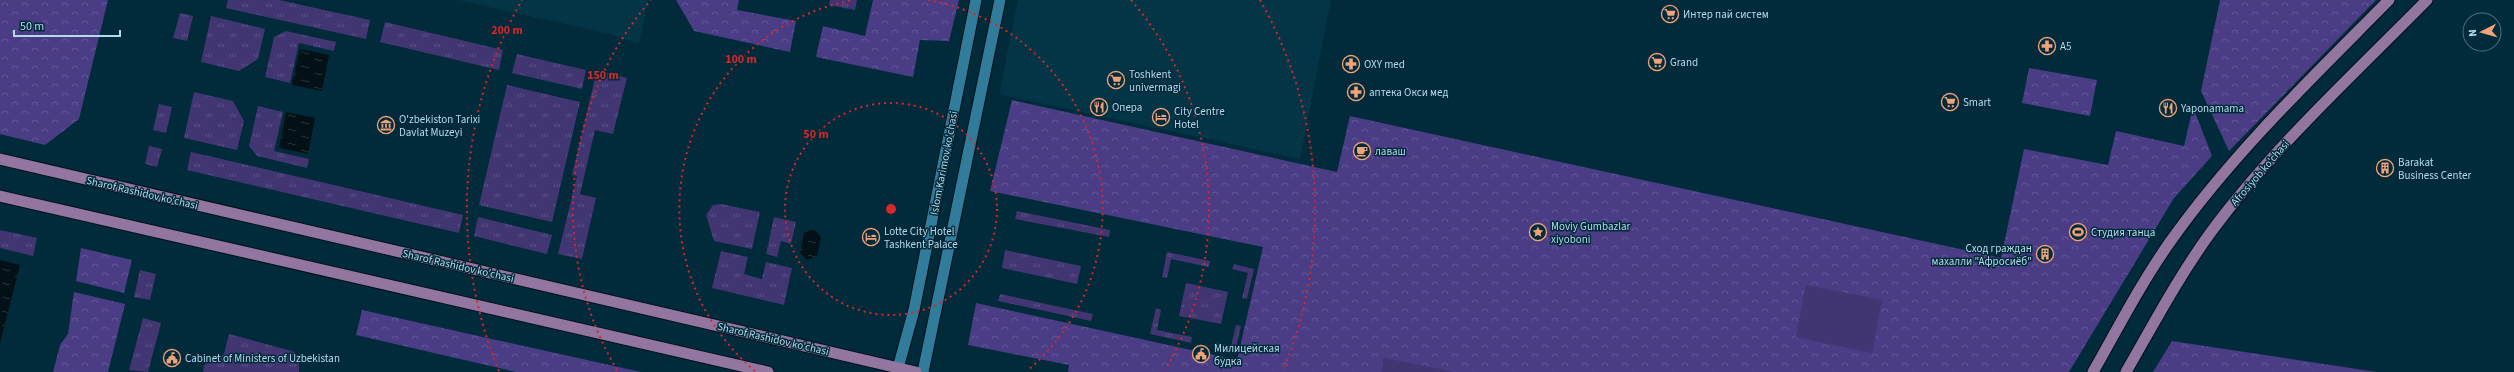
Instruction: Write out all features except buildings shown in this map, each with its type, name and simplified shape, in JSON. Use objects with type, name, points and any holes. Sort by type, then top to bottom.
[{"type":"main road","name":"Islom Karimov ko'chasi","points":[[898,370],[914,310],[976,0]]},
{"type":"main road","name":"Islom Karimov ko'chasi","points":[[923,372],[1000,0]]},
{"type":"main road","points":[[2093,372],[2170,242],[2212,187],[2288,103],[2389,0]]},
{"type":"main road","name":"Afrosiyob ko'chasi","points":[[2126,372],[2186,268],[2235,202],[2309,118],[2427,0]]},
{"type":"main road","name":"Sharof Rashidov ko'chasi","points":[[0,160],[898,370],[916,372]]},
{"type":"main road","points":[[0,196],[768,372]]},
{"type":"shaded area","points":[[458,0],[648,0],[639,44],[610,34]]},
{"type":"shaded area","points":[[1018,0],[1331,0],[1300,159],[999,94]]},
{"type":"green space","points":[[0,0],[108,0],[79,119],[45,145],[0,134]]},
{"type":"green space","points":[[228,0],[279,0],[370,20],[366,39],[226,8]]},
{"type":"green space","points":[[676,0],[739,0],[737,10],[796,21],[790,52],[694,31]]},
{"type":"green space","points":[[830,0],[857,0],[855,10],[829,5]]},
{"type":"green space","points":[[873,0],[959,0],[949,41],[920,40],[913,77],[816,57],[823,26],[865,36]]},
{"type":"green space","points":[[2220,0],[2376,0],[2229,151],[2201,91]]},
{"type":"green space","points":[[180,13],[193,16],[187,41],[173,38]]},
{"type":"green space","points":[[211,16],[265,29],[258,59],[239,71],[201,62]]},
{"type":"green space","points":[[385,22],[503,50],[499,70],[380,42]]},
{"type":"green space","points":[[286,31],[336,42],[334,51],[299,43],[290,83],[265,77],[274,37]]},
{"type":"green space","points":[[517,54],[586,70],[582,89],[512,73]]},
{"type":"green space","points":[[2029,68],[2097,80],[2090,116],[2022,103]]},
{"type":"green space","points":[[597,70],[627,78],[613,134],[595,130],[580,194],[596,198],[582,259],[558,254],[577,176],[572,175]]},
{"type":"green space","points":[[507,85],[580,102],[552,222],[479,205]]},
{"type":"green space","points":[[194,92],[233,101],[244,121],[237,150],[184,138]]},
{"type":"green space","name":"Moviy Gumbazlar xiyoboni","points":[[1012,100],[1337,172],[1350,116],[2001,258],[2024,149],[2108,165],[2116,131],[2184,146],[2193,107],[2212,156],[2174,198],[2069,372],[1068,372],[1069,365],[968,345],[976,303],[1237,360],[1263,247],[990,191]]},
{"type":"green space","points":[[159,104],[172,107],[166,133],[153,130]]},
{"type":"green space","points":[[258,106],[283,112],[274,151],[309,159],[307,168],[257,156],[249,146]]},
{"type":"green space","points":[[149,146],[162,149],[157,167],[145,164]]},
{"type":"green space","points":[[191,152],[463,215],[459,233],[187,170]]},
{"type":"green space","points":[[721,204],[760,212],[752,249],[714,241],[706,215],[713,205]]},
{"type":"green space","points":[[1017,211],[1110,230],[1109,237],[1015,219]]},
{"type":"green space","points":[[478,217],[552,235],[547,254],[474,236]]},
{"type":"green space","points":[[774,217],[796,222],[791,244],[781,241],[777,257],[766,254]]},
{"type":"green space","points":[[0,230],[37,238],[33,256],[0,248]]},
{"type":"green space","points":[[81,248],[132,260],[124,293],[76,281]]},
{"type":"green space","points":[[1005,250],[1081,266],[1077,284],[1002,268]]},
{"type":"green space","points":[[721,251],[748,257],[744,274],[762,279],[766,262],[792,268],[784,305],[712,288]]},
{"type":"green space","points":[[1167,252],[1210,261],[1209,267],[1171,259],[1167,278],[1162,277]]},
{"type":"green space","points":[[1234,264],[1254,269],[1247,299],[1242,298],[1248,273],[1232,269]]},
{"type":"green space","points":[[140,270],[156,274],[150,300],[134,297]]},
{"type":"green space","points":[[1186,283],[1228,292],[1221,324],[1179,316]]},
{"type":"green space","points":[[1806,285],[1882,300],[1872,353],[1796,337]]},
{"type":"green space","points":[[74,292],[125,304],[108,372],[53,372],[60,345],[68,334]]},
{"type":"green space","points":[[1000,294],[1093,314],[1091,321],[998,301]]},
{"type":"green space","points":[[1156,308],[1161,310],[1157,330],[1192,337],[1191,343],[1150,334]]},
{"type":"green space","points":[[362,310],[641,372],[516,372],[356,335]]},
{"type":"green space","points":[[143,318],[161,323],[148,372],[129,370]]},
{"type":"green space","points":[[1236,325],[1241,326],[1235,352],[1214,347],[1215,342],[1231,346]]},
{"type":"green space","points":[[229,334],[295,352],[299,359],[299,372],[203,372],[204,365],[224,354]]},
{"type":"green space","points":[[2172,341],[2377,372],[2153,372]]},
{"type":"green space","points":[[1384,358],[1454,372],[1381,372]]},
{"type":"water","points":[[300,49],[329,55],[322,91],[292,85]]},
{"type":"water","points":[[286,112],[315,118],[308,154],[279,148]]},
{"type":"water","points":[[811,230],[816,231],[821,237],[817,256],[807,260],[800,253],[804,233]]},
{"type":"water","points":[[0,260],[20,265],[0,343]]},
{"type":"place","name":"Интер пай систем","points":[[1670,14]]},
{"type":"place","name":"A5","points":[[2047,46]]},
{"type":"place","name":"Grand","points":[[1657,62]]},
{"type":"place","name":"OXY med","points":[[1351,64]]},
{"type":"place","name":"Toshkent univermagi","points":[[1116,80]]},
{"type":"place","name":"аптека Окси мед","points":[[1356,92]]},
{"type":"place","name":"Smart","points":[[1950,102]]},
{"type":"place","name":"Опера","points":[[1099,107]]},
{"type":"place","name":"Yaponamama","points":[[2168,108]]},
{"type":"place","name":"City Centre Hotel","points":[[1161,117]]},
{"type":"place","name":"O'zbekiston Tarixi Davlat Muzeyi","points":[[386,125]]},
{"type":"place","name":"лаваш","points":[[1362,151]]},
{"type":"place","name":"Barakat Business Center","points":[[2385,168]]},
{"type":"place","name":"Moviy Gumbazlar xiyoboni","points":[[1538,232]]},
{"type":"place","name":"Студия танца","points":[[2078,232]]},
{"type":"place","name":"Lotte City Hotel Tashkent Palace","points":[[871,237]]},
{"type":"place","name":"Сход граждан махалли \"Афросиёб\"","points":[[2045,254]]},
{"type":"place","name":"Милицейская будка","points":[[1201,354]]},
{"type":"place","name":"Cabinet of Ministers of Uzbekistan","points":[[172,358]]}]
